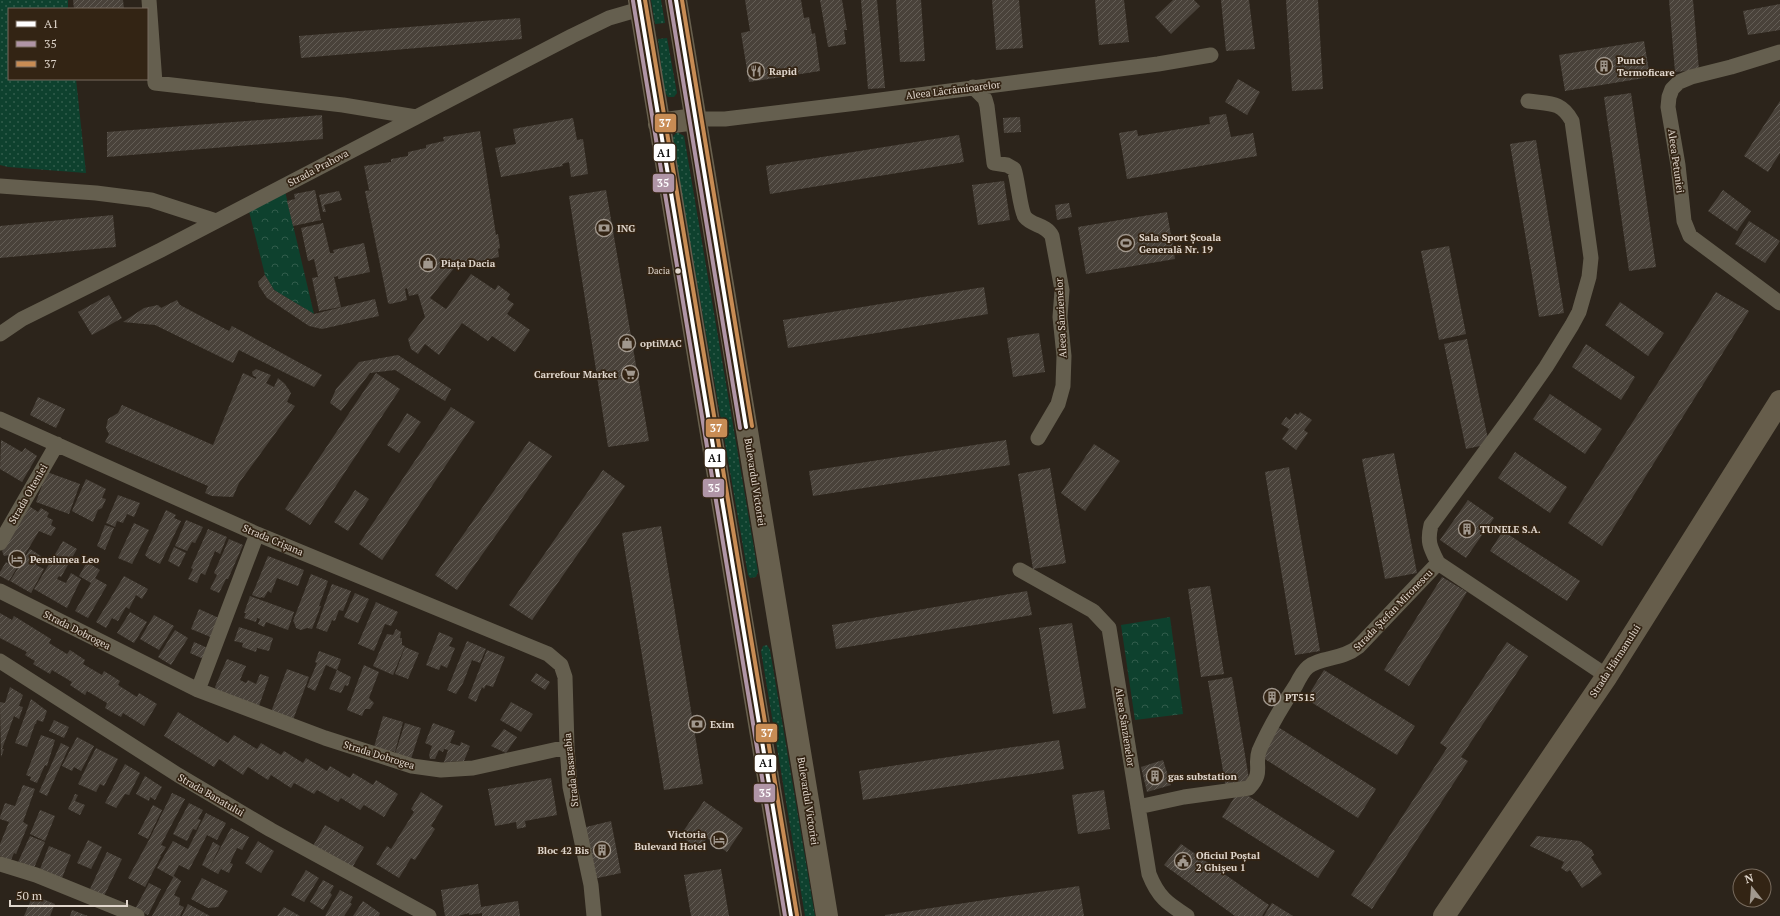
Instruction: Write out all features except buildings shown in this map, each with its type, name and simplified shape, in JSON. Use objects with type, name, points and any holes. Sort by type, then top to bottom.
[{"type":"main road","name":"Bulevardul Victoriei","points":[[676,0],[827,916]]},
{"type":"main road","points":[[639,5],[791,916]]},
{"type":"main road","points":[[660,124],[695,119]]},
{"type":"main road","name":"Strada Hărmanului","points":[[1444,916],[1606,676],[1780,401]]},
{"type":"main road","points":[[740,606],[774,600]]},
{"type":"street","points":[[149,0],[155,83],[343,105],[416,117]]},
{"type":"street","name":"Strada Prahova","points":[[0,334],[22,319],[216,221],[608,18],[639,5]]},
{"type":"street","name":"Aleea Petuniei","points":[[1780,52],[1732,67],[1691,76],[1679,82],[1669,97],[1668,107],[1678,164],[1684,221],[1690,236],[1780,303]]},
{"type":"street","name":"Aleea Lăcrămioarelor","points":[[695,119],[725,119],[1158,64],[1211,55]]},
{"type":"street","name":"Aleea Sânzienelor","points":[[973,87],[985,99],[987,106],[994,162],[1008,164],[1014,169],[1023,214],[1030,222],[1050,231],[1054,244],[1062,290],[1060,317],[1064,356],[1063,386],[1058,404],[1038,438]]},
{"type":"street","name":"Strada Ștefan Mironescu","points":[[1528,101],[1560,106],[1568,112],[1572,121],[1591,258],[1589,277],[1579,312],[1546,367],[1431,525],[1428,537],[1430,546],[1438,563],[1606,676]]},
{"type":"street","points":[[0,186],[96,193],[151,200],[216,221]]},
{"type":"street","name":"Strada Crișana","points":[[0,418],[257,534],[548,654]]},
{"type":"street","name":"Strada Olteniei","points":[[0,543],[57,444]]},
{"type":"street","points":[[198,690],[257,534]]},
{"type":"street","name":"Strada Ștefan Mironescu","points":[[1138,807],[1165,801],[1249,788],[1256,782],[1259,766],[1259,753],[1275,718],[1307,667],[1319,662],[1344,656],[1358,648],[1438,563]]},
{"type":"street","name":"Aleea Sânzienelor","points":[[1020,570],[1093,611],[1109,628],[1149,874],[1156,891],[1165,901],[1187,916]]},
{"type":"street","name":"Strada Dobrogea","points":[[0,591],[198,690],[326,738],[412,766],[441,770],[473,768],[567,747]]},
{"type":"street","name":"Strada Basarabia","points":[[548,654],[562,665],[566,676],[567,747],[572,798],[590,885],[594,916]]},
{"type":"street","name":"Strada Banatului","points":[[0,661],[178,775],[405,910],[429,916]]},
{"type":"street","points":[[0,864],[36,874],[133,915]]},
{"type":"green space","points":[[0,0],[68,0],[68,8],[8,8],[8,80],[76,80],[86,173],[8,167],[0,165]]},
{"type":"green space","points":[[651,0],[661,0],[665,23],[655,24]]},
{"type":"green space","points":[[667,38],[677,93],[674,97],[668,97],[664,91],[658,39]]},
{"type":"green space","points":[[677,132],[684,136],[758,572],[756,577],[750,578],[748,575],[672,138]]},
{"type":"green space","points":[[285,191],[314,314],[274,290],[265,275],[249,211]]},
{"type":"green space","points":[[1170,617],[1183,714],[1135,720],[1121,625]]},
{"type":"green space","points":[[767,645],[770,650],[815,916],[805,916],[761,651],[763,646]]},
{"type":"transit line","name":"A1","points":[[639,0],[791,916]]},
{"type":"transit line","name":"37","points":[[645,0],[797,915]]},
{"type":"transit line","name":"A1","points":[[676,0],[746,427]]},
{"type":"transit line","name":"37","points":[[682,0],[752,426]]},
{"type":"transit line","name":"35","points":[[633,1],[785,916]]},
{"type":"transit line","name":"35","points":[[670,1],[740,428]]},
{"type":"place","name":"Punct Termoficare","points":[[1604,66]]},
{"type":"place","name":"Rapid","points":[[756,71]]},
{"type":"place","name":"ING","points":[[604,228]]},
{"type":"place","name":"Sala Sport Școala Generală Nr. 19","points":[[1126,243]]},
{"type":"place","name":"Piața Dacia","points":[[428,263]]},
{"type":"place","name":"Dacia","points":[[678,271]]},
{"type":"place","name":"optiMAC","points":[[627,343]]},
{"type":"place","name":"Carrefour Market","points":[[630,374]]},
{"type":"place","name":"TUNELE S.A.","points":[[1467,529]]},
{"type":"place","name":"Pensiunea Leo","points":[[17,559]]},
{"type":"place","name":"PT515","points":[[1272,697]]},
{"type":"place","name":"Exim","points":[[697,724]]},
{"type":"place","name":"gas substation","points":[[1155,776]]},
{"type":"place","name":"Victoria Bulevard Hotel","points":[[719,840]]},
{"type":"place","name":"Bloc 42 Bis","points":[[602,850]]},
{"type":"place","name":"Oficiul Poștal 2 Ghișeu 1","points":[[1183,861]]}]
